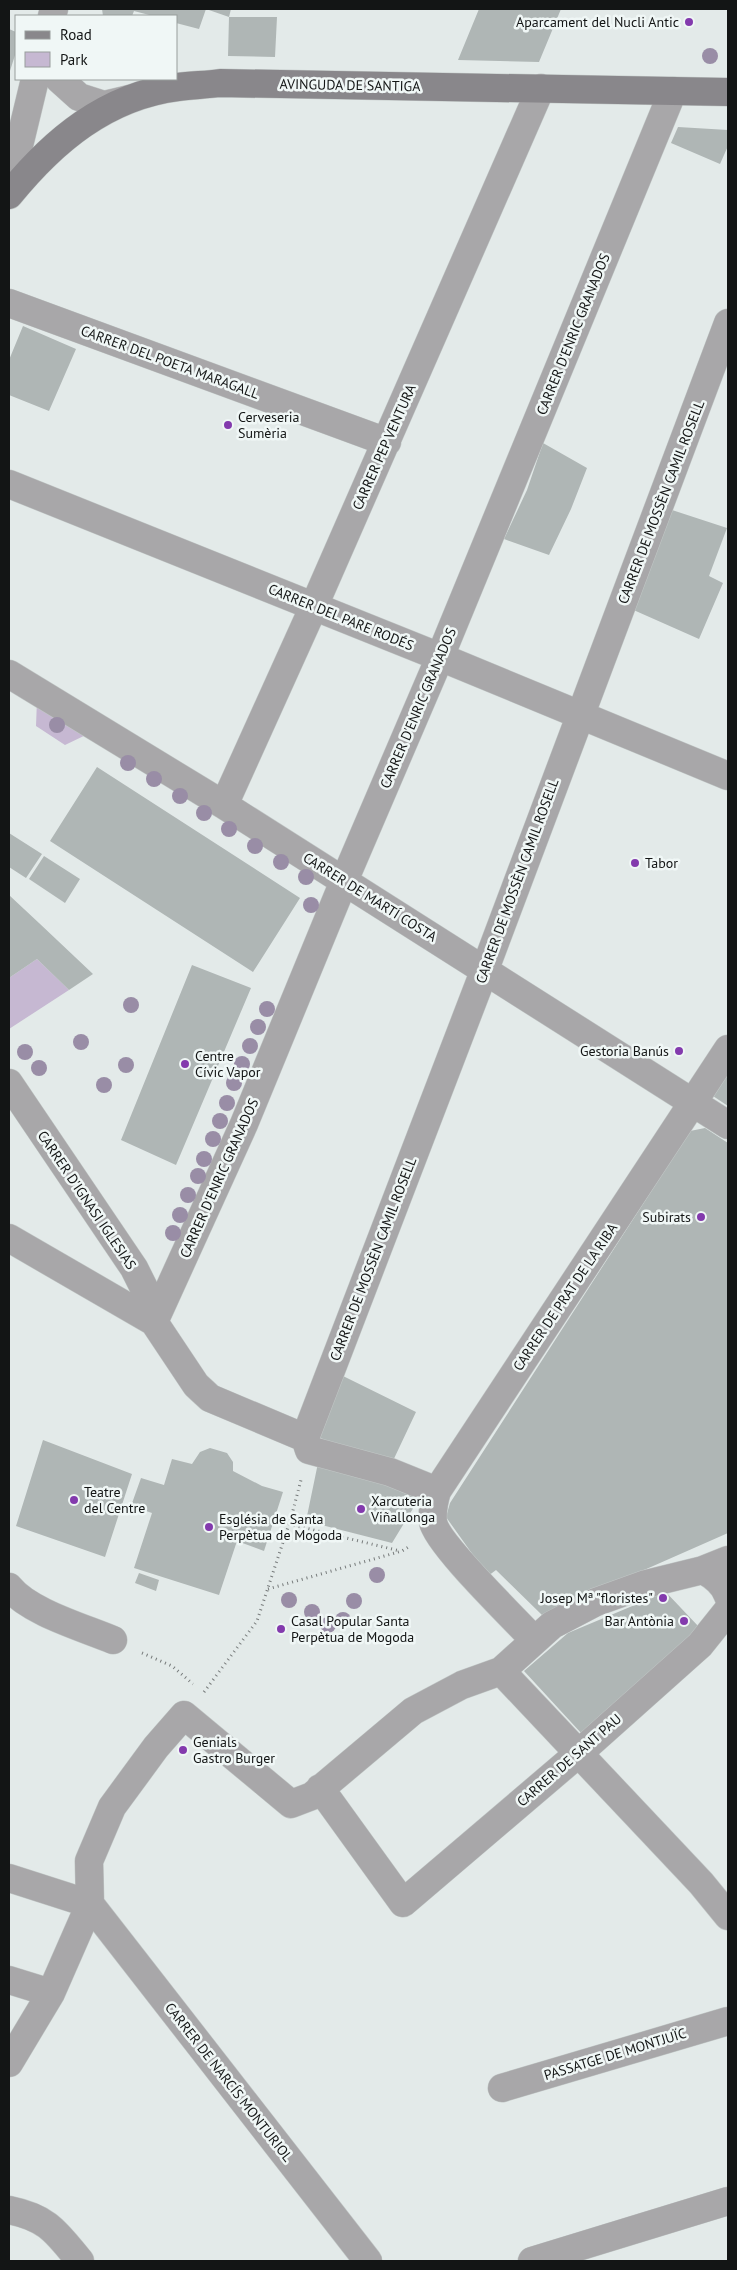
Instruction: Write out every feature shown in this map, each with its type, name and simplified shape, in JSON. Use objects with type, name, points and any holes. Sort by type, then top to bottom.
[{"type":"main road","name":"AVINGUDA DE SANTIGA","points":[[9,195],[31,167],[64,136],[99,113],[135,98],[176,87],[220,83],[728,92]]},
{"type":"street","points":[[9,187],[35,80]]},
{"type":"street","points":[[60,80],[63,85],[79,97],[104,105],[135,98]]},
{"type":"street","name":"CARRER PEP VENTURA","points":[[224,805],[387,442],[541,88]]},
{"type":"street","name":"CARRER D'ENRIC GRANADOS","points":[[154,1322],[244,1124],[344,881],[440,657],[673,91]]},
{"type":"street","name":"CARRER DEL POETA MARAGALL","points":[[9,303],[387,442]]},
{"type":"street","name":"CARRER DE MOSSÈN CAMIL ROSELL","points":[[307,1444],[579,714],[685,442],[728,323]]},
{"type":"street","name":"CARRER DEL PARE RODÉS","points":[[9,484],[440,657],[728,776]]},
{"type":"street","name":"CARRER DE MARTÍ COSTA","points":[[9,674],[224,805],[728,1125]]},
{"type":"street","name":"CARRER DE PRAT DE LA RIBA","points":[[437,1491],[728,1049]]},
{"type":"street","name":"CARRER D'IGNASI IGLESIAS","points":[[9,1082],[134,1268],[146,1290],[154,1322]]},
{"type":"street","points":[[9,1238],[154,1322],[196,1385],[210,1398],[307,1444],[390,1472],[437,1491],[434,1504],[434,1524],[445,1546],[534,1640]]},
{"type":"street","points":[[9,2063],[51,1993],[90,1904],[89,1861],[112,1807],[156,1747],[184,1715],[291,1804],[312,1796],[413,1711],[462,1685],[501,1671],[552,1625],[596,1602],[646,1584],[703,1570],[728,1560]]},
{"type":"street","points":[[703,1570],[715,1576],[726,1589],[728,1596]]},
{"type":"street","points":[[9,1587],[16,1596],[32,1606],[113,1640]]},
{"type":"street","name":"CARRER DE SANT PAU","points":[[320,1788],[403,1903],[579,1753],[700,1645],[728,1610]]},
{"type":"street","points":[[501,1671],[725,1908]]},
{"type":"street","points":[[9,1878],[90,1904]]},
{"type":"street","name":"CARRER DE NARCÍS MONTURIOL","points":[[90,1904],[368,2261]]},
{"type":"street","points":[[9,1980],[51,1993]]},
{"type":"street","name":"PASSATGE DE MONTJUÏC","points":[[502,2088],[728,2021]]},
{"type":"street","points":[[532,2261],[728,2201]]},
{"type":"street","points":[[9,2210],[29,2214],[48,2224],[80,2261]]},
{"type":"path","points":[[113,1640],[172,1666],[203,1692],[257,1621],[289,1524],[307,1444]]},
{"type":"path","points":[[289,1524],[402,1551]]},
{"type":"path","points":[[268,1589],[402,1551],[437,1530]]},
{"type":"green space","points":[[37,700],[90,733],[65,745],[36,726]]},
{"type":"green space","points":[[37,959],[69,990],[9,1029],[9,978]]},
{"type":"building","points":[[102,9],[206,9],[199,29],[178,24],[178,15],[149,15],[134,11],[132,15],[103,15]]},
{"type":"building","points":[[206,9],[231,9],[229,17]]},
{"type":"building","points":[[479,9],[561,9],[539,62],[458,60]]},
{"type":"building","points":[[229,17],[277,17],[275,57],[228,56]]},
{"type":"building","points":[[9,29],[15,32],[15,55],[9,74]]},
{"type":"building","points":[[678,127],[728,130],[728,146],[720,164],[671,143]]},
{"type":"building","points":[[23,326],[76,349],[49,411],[9,395],[9,360]]},
{"type":"building","points":[[543,443],[587,468],[571,509],[549,555],[504,539],[527,490]]},
{"type":"building","points":[[672,510],[727,528],[709,576],[723,583],[699,639],[629,608]]},
{"type":"building","points":[[97,767],[300,898],[253,972],[50,841]]},
{"type":"building","points":[[9,833],[42,854],[26,878],[9,867]]},
{"type":"building","points":[[44,856],[80,879],[65,903],[29,879]]},
{"type":"building","points":[[9,895],[93,974],[69,990],[37,959],[9,978]]},
{"type":"building","name":"Centre Cívic Vapor","points":[[192,965],[251,988],[176,1165],[121,1140]]},
{"type":"building","points":[[728,1066],[728,1106],[710,1094]]},
{"type":"building","points":[[705,1128],[728,1143],[728,1533],[542,1615],[496,1570],[488,1576],[446,1517],[450,1503],[690,1131]]},
{"type":"building","points":[[343,1376],[416,1412],[391,1465],[320,1438]]},
{"type":"building","name":"Teatre del Centre","points":[[43,1440],[132,1474],[105,1557],[16,1526]]},
{"type":"building","name":"Església de Santa Perpètua de Mogoda","points":[[210,1448],[227,1453],[233,1462],[233,1471],[262,1486],[283,1492],[264,1551],[237,1541],[219,1595],[134,1568],[152,1513],[131,1506],[141,1478],[164,1485],[172,1459],[192,1464],[200,1452]]},
{"type":"building","name":"Xarcuteria Viñallonga","points":[[318,1463],[413,1483],[420,1497],[392,1543],[306,1521]]},
{"type":"building","points":[[139,1573],[159,1580],[156,1591],[135,1583]]},
{"type":"building","points":[[662,1588],[699,1627],[582,1734],[524,1671],[568,1633],[649,1599]]},
{"type":"place","name":"Aparcament del Nucli Antic","points":[[689,22]]},
{"type":"place","name":"Cerveseria Sumèria","points":[[228,425]]},
{"type":"place","name":"Tabor","points":[[635,863]]},
{"type":"place","name":"Gestoria Banús","points":[[679,1051]]},
{"type":"place","name":"Centre Cívic Vapor","points":[[185,1064]]},
{"type":"place","name":"Subirats","points":[[701,1217]]},
{"type":"place","name":"Teatre del Centre","points":[[74,1500]]},
{"type":"place","name":"Xarcuteria Viñallonga","points":[[361,1509]]},
{"type":"place","name":"Església de Santa Perpètua de Mogoda","points":[[209,1527]]},
{"type":"place","name":"Josep Mª \"floristes\"","points":[[663,1598]]},
{"type":"place","name":"Bar Antònia","points":[[684,1621]]},
{"type":"place","name":"Casal Popular Santa Perpètua de Mogoda","points":[[281,1629]]},
{"type":"place","name":"Genials Gastro Burger","points":[[183,1750]]}]
